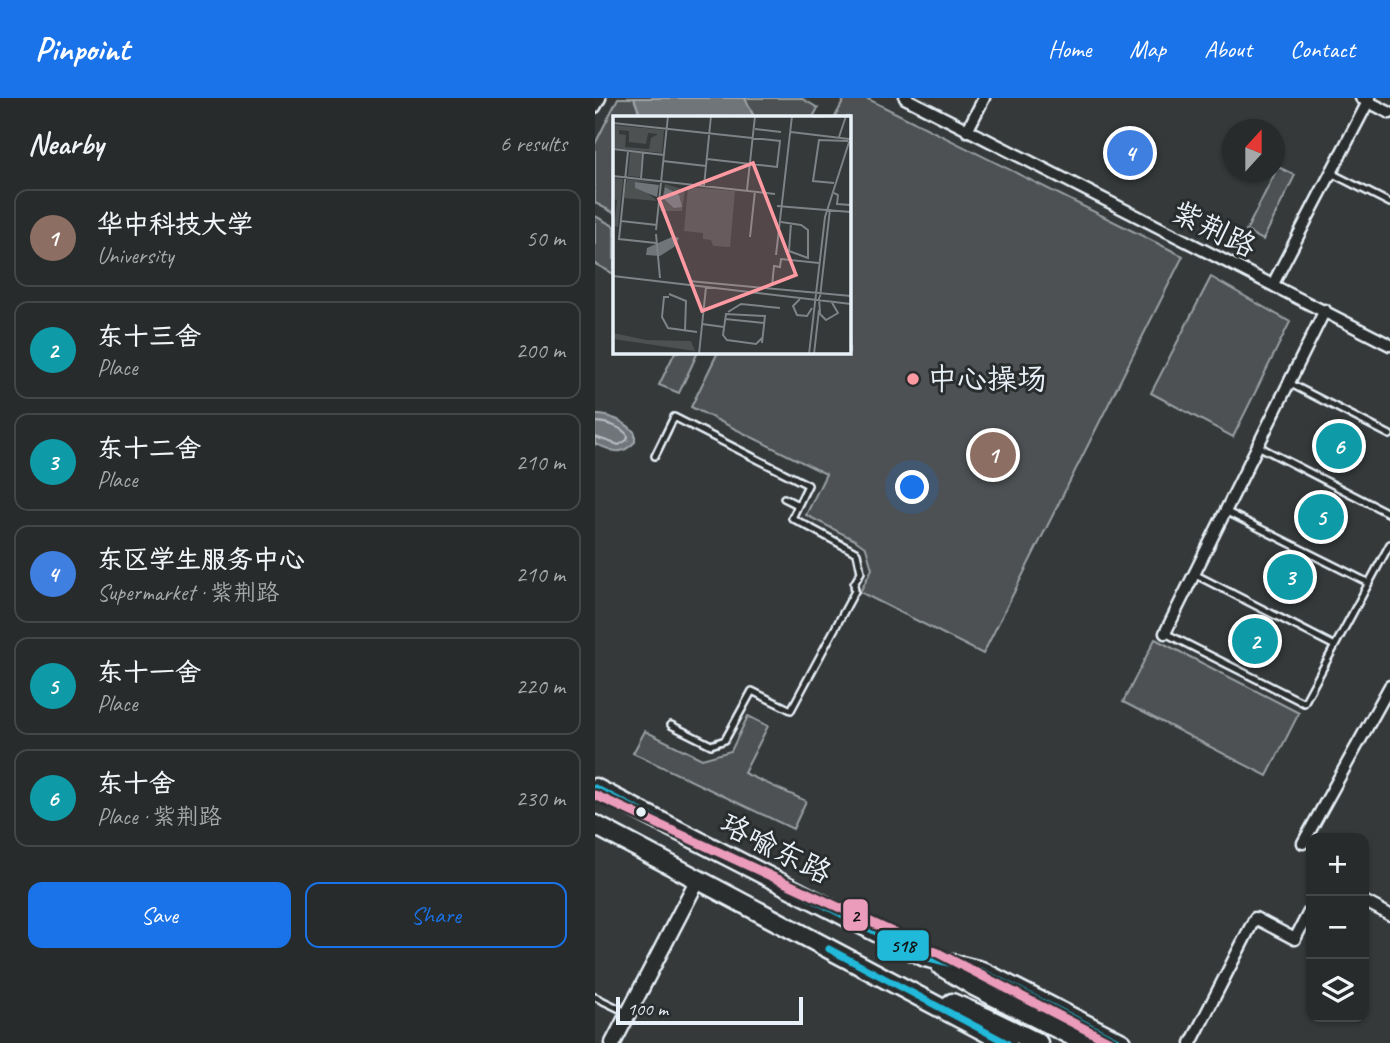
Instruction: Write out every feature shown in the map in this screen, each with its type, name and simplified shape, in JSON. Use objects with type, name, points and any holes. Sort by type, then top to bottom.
[{"type":"highway","name":"珞喻东路","points":[[595,788],[925,957],[981,971],[1122,1043]]},
{"type":"highway","points":[[595,825],[1007,1043]]},
{"type":"highway","points":[[925,957],[997,998],[1086,1043]]},
{"type":"highway","points":[[907,990],[964,1007],[1038,1043]]},
{"type":"street","points":[[595,107],[600,98]]},
{"type":"street","name":"紫荆路","points":[[905,98],[1390,345]]},
{"type":"street","points":[[967,131],[984,98]]},
{"type":"street","points":[[1273,284],[1366,99],[1390,113]]},
{"type":"street","points":[[1165,633],[1325,310]]},
{"type":"street","points":[[1303,843],[1390,686]]},
{"type":"street","points":[[613,1043],[698,879]]},
{"type":"street","points":[[1369,904],[1390,915]]},
{"type":"street","points":[[1191,1043],[1255,918],[1296,939],[1306,918]]},
{"type":"lane","points":[[1331,173],[1390,203]]},
{"type":"lane","points":[[1289,383],[1390,435]]},
{"type":"lane","points":[[655,456],[674,417],[808,485],[792,518],[857,553],[861,572],[854,584],[855,592],[791,710],[752,691],[725,740],[711,745],[671,725]]},
{"type":"lane","points":[[664,439],[673,443]]},
{"type":"lane","points":[[1258,446],[1390,514]]},
{"type":"lane","points":[[784,498],[798,505]]},
{"type":"lane","points":[[1225,512],[1369,583]]},
{"type":"lane","points":[[1165,633],[1304,702],[1390,544]]},
{"type":"lane","points":[[1194,574],[1335,646]]},
{"type":"lane","points":[[595,997],[628,1014]]},
{"type":"shaded area","points":[[618,98],[634,98],[641,116],[613,116],[613,212],[595,203],[595,144]]},
{"type":"shaded area","points":[[745,98],[801,98],[818,108],[814,116],[754,116]]},
{"type":"shaded area","name":"中心操场","points":[[845,98],[866,98],[1183,256],[983,654],[860,592],[872,569],[866,548],[806,515],[826,474],[691,407],[717,354],[851,354],[851,116],[836,116]]},
{"type":"shaded area","points":[[1285,170],[1295,175],[1263,240],[1246,231],[1270,182],[1285,182]]},
{"type":"shaded area","points":[[595,216],[613,225],[613,273],[595,264]]},
{"type":"shaded area","points":[[1211,277],[1290,322],[1233,437],[1151,393]]},
{"type":"shaded area","points":[[674,354],[697,354],[679,393],[659,385]]},
{"type":"shaded area","points":[[1155,639],[1299,713],[1267,776],[1123,702]]},
{"type":"shaded area","points":[[748,716],[768,726],[744,773],[806,801],[793,829],[633,753],[645,731],[702,759],[731,751]]},
{"type":"water","points":[[634,98],[745,98],[754,116],[641,116]]},
{"type":"water","points":[[595,415],[611,417],[627,425],[635,433],[635,442],[620,451],[595,444]]},
{"type":"transit line","name":"518","points":[[595,788],[925,957],[981,971],[1122,1043]]},
{"type":"transit line","name":"2","points":[[595,795],[938,953],[1112,1043]]},
{"type":"transit line","name":"518","points":[[829,949],[1007,1043]]},
{"type":"place","name":"东区学生服务中心","points":[[1130,153]]},
{"type":"place","name":"中心操场","points":[[913,379]]},
{"type":"place","name":"东十舍","points":[[1339,446]]},
{"type":"place","name":"华中科技大学","points":[[993,455]]},
{"type":"place","name":"东十一舍","points":[[1321,517]]},
{"type":"place","name":"东十二舍","points":[[1290,577]]},
{"type":"place","name":"东十三舍","points":[[1255,641]]}]
